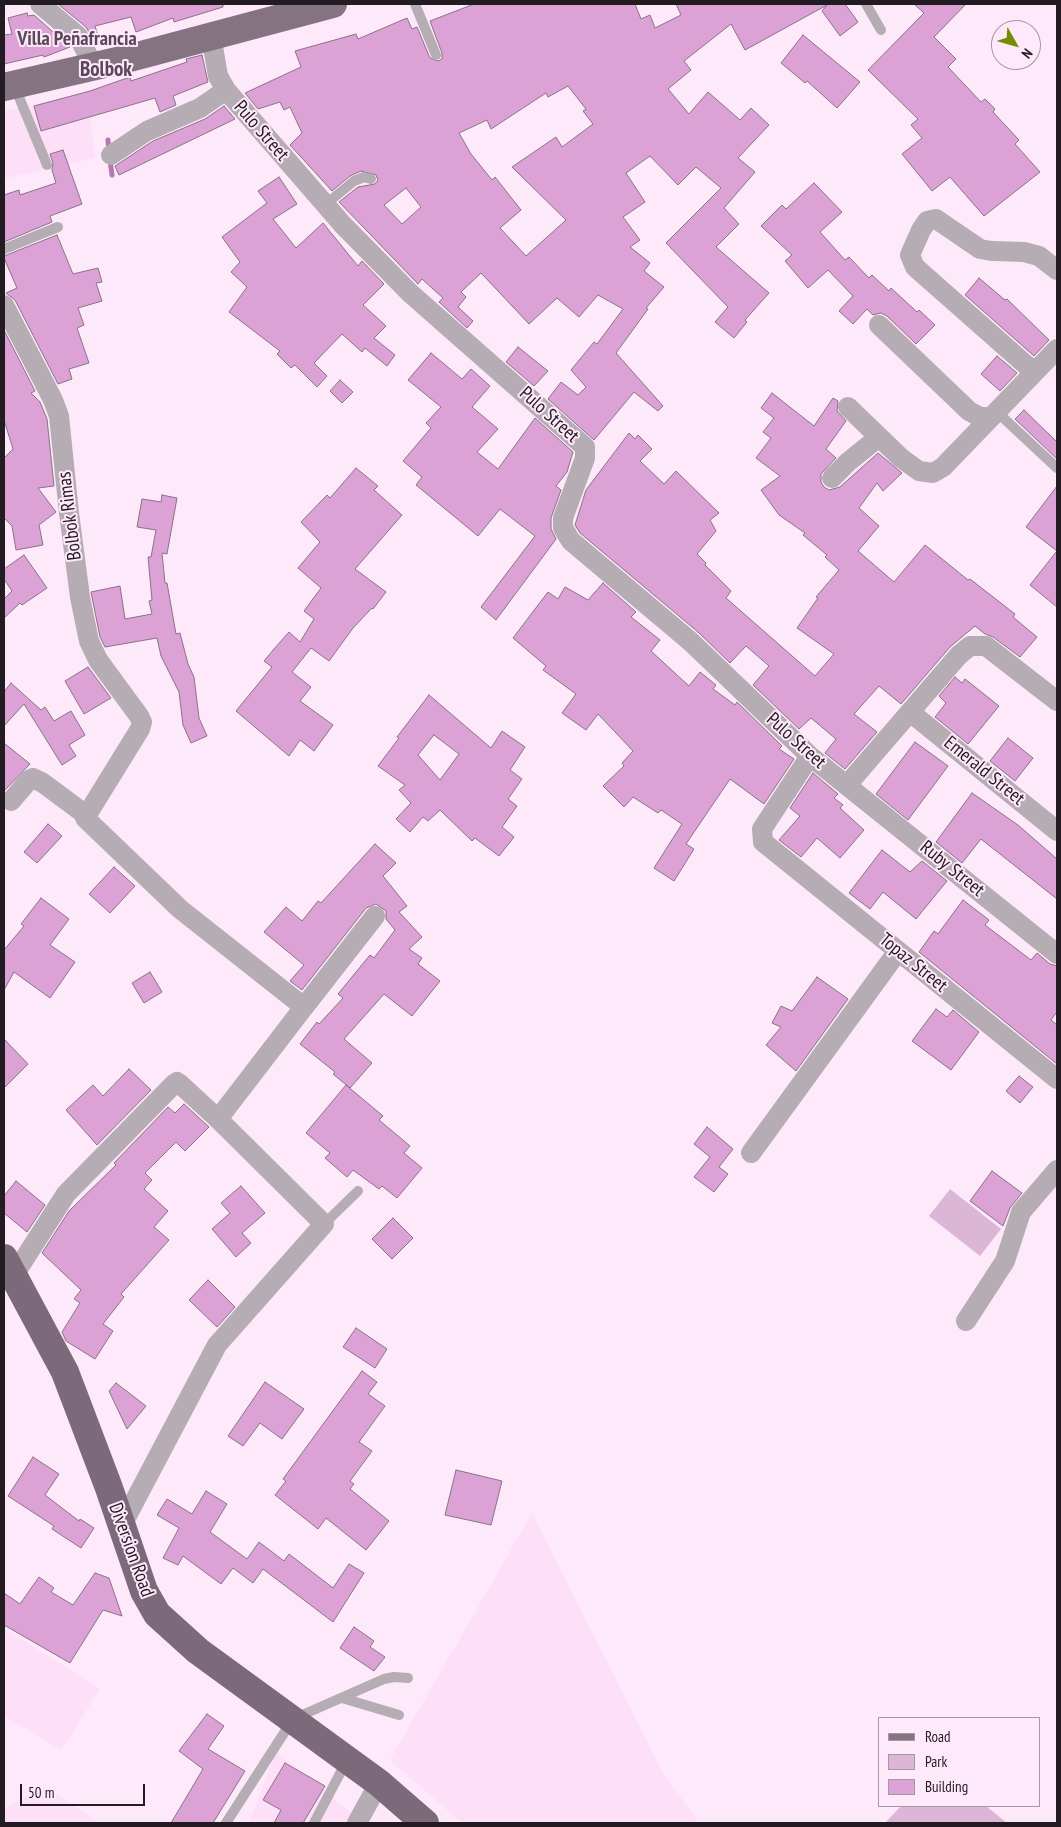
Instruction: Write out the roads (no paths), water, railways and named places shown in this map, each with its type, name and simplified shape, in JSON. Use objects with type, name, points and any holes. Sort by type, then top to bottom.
[{"type":"highway","name":"Diversion Road","points":[[9,1266],[65,1372],[122,1525],[144,1591],[158,1614],[198,1651],[379,1782],[425,1823]]},
{"type":"main road","points":[[8,85],[126,59],[333,4]]},
{"type":"street","points":[[40,4],[78,36],[93,65]]},
{"type":"street","name":"Pulo Street","points":[[211,35],[218,76],[226,90],[325,205],[410,293],[585,447],[585,458],[564,518],[563,528],[571,541],[690,641],[810,756],[846,785]]},
{"type":"street","points":[[111,155],[147,131],[200,108],[226,90]]},
{"type":"street","points":[[1034,372],[915,267],[910,255],[927,221],[936,219],[980,248],[992,252],[1024,252],[1039,256],[1057,270]]},
{"type":"street","name":"Bolbok Rimas","points":[[4,305],[53,400],[59,416],[80,597],[89,641],[98,660],[140,716],[142,722],[140,729],[86,815]]},
{"type":"street","points":[[879,325],[969,411],[980,417],[994,415]]},
{"type":"street","points":[[848,407],[901,458],[919,471],[926,474],[933,473],[947,463],[1057,349]]},
{"type":"street","points":[[832,478],[848,462],[879,437]]},
{"type":"street","points":[[846,785],[965,650],[977,645],[986,646],[1054,691]]},
{"type":"street","name":"Emerald Street","points":[[910,712],[1057,831]]},
{"type":"street","name":"Topaz Street","points":[[810,756],[762,829],[763,842],[1057,1079]]},
{"type":"street","points":[[11,801],[29,780],[33,778],[43,783],[86,815],[87,822],[180,909],[304,1007]]},
{"type":"street","name":"Ruby Street","points":[[846,785],[1057,954]]},
{"type":"street","points":[[218,1119],[375,916]]},
{"type":"street","points":[[751,1153],[898,951]]},
{"type":"street","points":[[9,1266],[66,1194],[177,1082],[218,1119],[324,1224],[217,1345],[122,1525]]},
{"type":"street","points":[[966,1321],[1006,1261],[1021,1212],[1057,1170]]},
{"type":"street","points":[[357,1823],[379,1782]]},
{"type":"lane","points":[[415,4],[436,55]]},
{"type":"lane","points":[[866,4],[880,30]]},
{"type":"lane","points":[[8,85],[47,164]]},
{"type":"lane","points":[[325,205],[354,180],[364,177],[371,179]]},
{"type":"lane","points":[[4,249],[58,227]]},
{"type":"lane","points":[[994,415],[1057,468]]},
{"type":"lane","points":[[324,1224],[358,1191]]},
{"type":"lane","points":[[226,1823],[293,1719],[384,1679],[394,1676],[408,1678]]},
{"type":"lane","points":[[342,1698],[399,1715]]},
{"type":"lane","points":[[314,1823],[348,1759]]},
{"type":"waterway","points":[[108,140],[109,151]]},
{"type":"waterway","points":[[110,160],[112,175]]},
{"type":"district","name":"Villa Peñafrancia","points":[[77,39]]},
{"type":"district","name":"Bolbok","points":[[106,70]]}]
